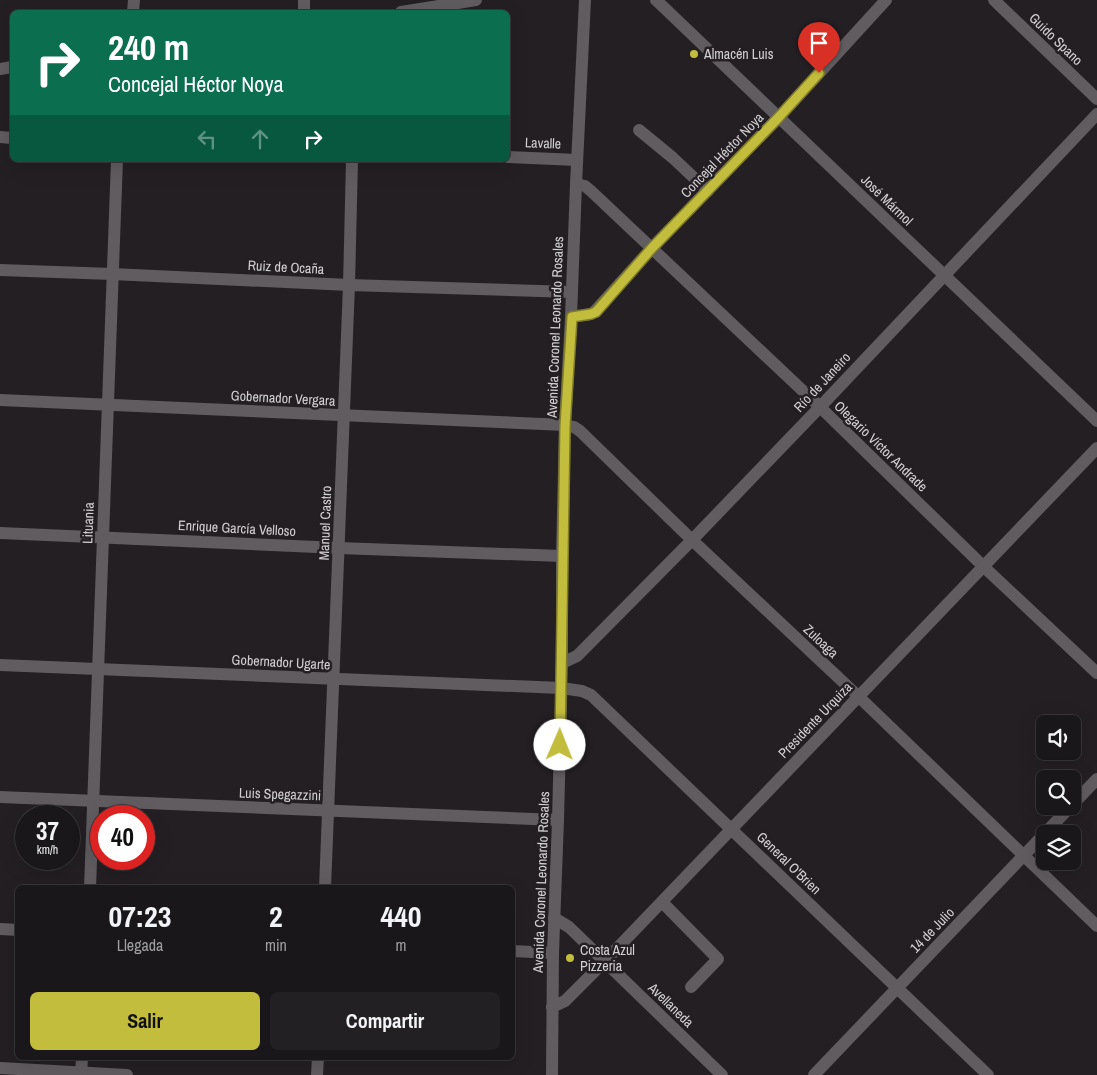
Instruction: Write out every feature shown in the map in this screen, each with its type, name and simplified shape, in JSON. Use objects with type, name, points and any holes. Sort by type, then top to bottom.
[{"type":"street","points":[[414,10],[476,0]]},
{"type":"street","name":"Avenida Coronel Leonardo Rosales","points":[[552,1075],[553,953],[562,663],[565,426],[572,317],[585,0]]},
{"type":"street","name":"José Mármol","points":[[656,0],[1097,421]]},
{"type":"street","name":"Concejal Héctor Noya","points":[[572,317],[596,312],[652,248],[779,117],[886,0]]},
{"type":"street","name":"Guido Spano","points":[[994,0],[1097,99]]},
{"type":"street","name":"Río de Janeiro","points":[[562,663],[577,656],[692,540],[1097,114]]},
{"type":"street","points":[[639,130],[673,158],[708,191]]},
{"type":"street","name":"Lavalle","points":[[510,157],[577,160]]},
{"type":"street","name":"Lituania","points":[[90,885],[117,162]]},
{"type":"street","name":"Manuel Castro","points":[[325,885],[349,285],[352,162]]},
{"type":"street","name":"Olegario Víctor Andrade","points":[[576,184],[585,186],[591,191],[652,248],[1097,673]]},
{"type":"street","name":"Ruiz de Ocaña","points":[[0,270],[349,285],[572,292]]},
{"type":"street","name":"Gobernador Vergara","points":[[0,400],[565,426]]},
{"type":"street","name":"Zuloaga","points":[[565,426],[574,427],[580,431],[1097,926]]},
{"type":"street","name":"Presidente Urquiza","points":[[552,1008],[565,1001],[604,962],[1097,448]]},
{"type":"street","name":"Enrique García Velloso","points":[[0,533],[562,556]]},
{"type":"street","name":"Gobernador Ugarte","points":[[0,665],[561,688]]},
{"type":"street","name":"General O'Brien","points":[[561,688],[591,694],[988,1075]]},
{"type":"street","name":"14 de Julio","points":[[1081,796],[1097,779]]},
{"type":"street","name":"Luis Spegazzini","points":[[0,798],[558,820]]},
{"type":"street","name":"14 de Julio","points":[[814,1075],[1063,815]]},
{"type":"street","points":[[662,902],[718,959],[691,987]]},
{"type":"street","name":"Avellaneda","points":[[554,918],[569,927],[722,1075]]},
{"type":"street","points":[[0,929],[15,930]]},
{"type":"street","points":[[515,951],[553,953]]},
{"type":"street","points":[[81,1074],[82,1060]]},
{"type":"street","points":[[317,1075],[318,1060]]},
{"type":"street","points":[[0,1068],[81,1074],[127,1075]]},
{"type":"place","name":"Almacén Luis","points":[[694,54]]},
{"type":"place","name":"Costa Azul Pizzeria","points":[[570,958]]},
{"type":"route","points":[[560,745],[565,426],[572,317],[596,312],[652,248],[819,73]]}]
